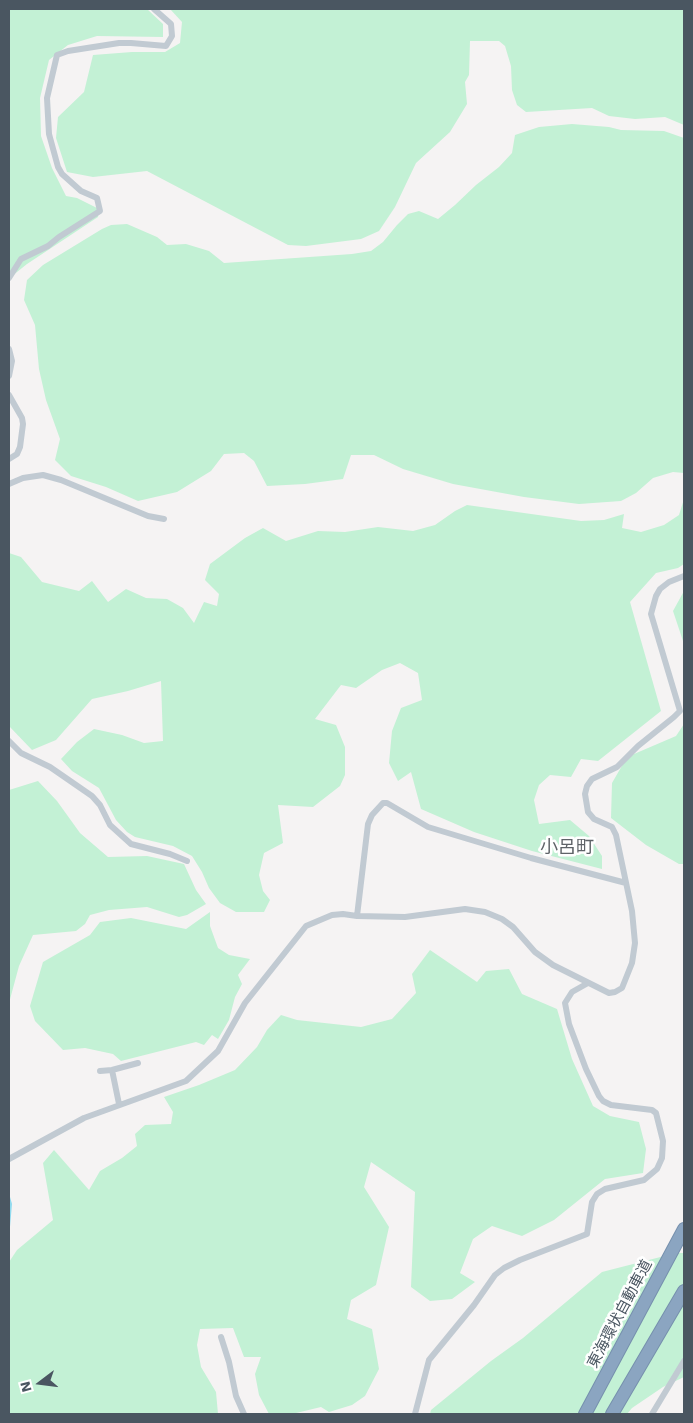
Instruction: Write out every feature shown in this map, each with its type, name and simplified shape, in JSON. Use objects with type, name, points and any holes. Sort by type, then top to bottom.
[{"type":"highway","name":"東海環状自動車道","points":[[585,1414],[684,1229]]},
{"type":"highway","points":[[612,1414],[684,1291]]},
{"type":"street","points":[[9,278],[21,259],[48,246],[100,211],[97,198],[81,190],[62,174],[58,167],[49,134],[47,98],[57,55],[68,51],[131,42],[166,46],[172,36],[171,24],[154,9]]},
{"type":"street","points":[[9,349],[12,361],[9,376]]},
{"type":"street","points":[[9,395],[23,424],[20,447],[17,454],[9,459]]},
{"type":"street","points":[[9,484],[23,478],[43,475],[61,480],[148,516],[164,518]]},
{"type":"street","points":[[9,1159],[84,1118],[186,1081],[218,1051],[246,1003],[306,926],[332,915],[405,917],[465,909],[485,912],[502,919],[513,927],[535,952],[553,965],[609,993],[622,988],[632,963],[635,929],[616,835],[612,827],[594,819],[588,812],[585,794],[587,786],[592,779],[617,767],[680,710],[651,614],[660,589],[669,582],[684,576]]},
{"type":"street","points":[[9,741],[21,753],[50,767],[92,796],[100,805],[110,825],[131,844],[170,854],[187,861]]},
{"type":"street","points":[[357,916],[368,824],[372,815],[383,803],[428,827],[531,858],[626,883]]},
{"type":"street","points":[[415,1414],[429,1360],[474,1305],[494,1275],[520,1260],[587,1234],[592,1202],[597,1194],[605,1189],[644,1180],[657,1169],[662,1158],[664,1141],[656,1113],[652,1110],[611,1105],[603,1101],[586,1069],[565,1004],[572,992],[588,982]]},
{"type":"street","points":[[100,1072],[138,1063]]},
{"type":"street","points":[[112,1070],[119,1104]]},
{"type":"street","points":[[221,1337],[236,1396],[244,1414]]},
{"type":"street","points":[[652,1414],[684,1361]]},
{"type":"green space","points":[[9,9],[147,9],[163,24],[163,37],[97,36],[68,45],[49,60],[40,98],[41,136],[52,168],[66,196],[77,198],[99,209],[98,217],[27,264],[12,276],[9,281]]},
{"type":"green space","points":[[170,9],[684,9],[684,125],[665,117],[635,119],[609,116],[592,108],[526,112],[517,105],[512,90],[511,66],[505,46],[499,41],[470,41],[469,75],[465,82],[467,104],[450,132],[416,163],[395,207],[379,231],[361,239],[306,246],[288,245],[147,171],[93,177],[67,172],[56,138],[58,117],[84,92],[93,55],[165,52],[180,43],[182,22]]},
{"type":"green space","points":[[572,124],[609,127],[621,130],[664,131],[684,138],[684,473],[673,472],[653,478],[636,493],[621,501],[579,504],[524,497],[453,484],[403,469],[374,455],[351,455],[343,479],[267,486],[254,461],[244,453],[224,454],[211,471],[177,492],[138,501],[106,487],[71,476],[55,460],[60,439],[46,400],[39,369],[35,325],[24,300],[27,280],[43,265],[102,229],[111,225],[127,224],[157,237],[167,245],[186,244],[209,251],[224,263],[371,251],[383,242],[408,214],[419,211],[438,219],[499,167],[512,153],[515,135],[539,127]]},
{"type":"green space","points":[[684,499],[684,564],[678,568],[656,573],[630,602],[661,711],[598,761],[581,759],[571,777],[550,775],[539,785],[534,800],[539,824],[570,820],[589,836],[602,856],[602,869],[532,851],[474,832],[421,809],[411,772],[398,781],[389,763],[392,731],[401,708],[422,700],[418,673],[400,663],[382,670],[356,688],[341,685],[315,719],[336,725],[345,747],[345,775],[340,786],[313,807],[278,805],[283,843],[264,853],[259,875],[263,891],[270,900],[264,912],[236,912],[220,903],[209,888],[192,856],[173,846],[135,837],[127,832],[116,820],[99,788],[72,771],[61,759],[77,742],[94,729],[122,735],[144,743],[163,741],[161,681],[92,699],[56,740],[32,750],[9,726],[9,553],[21,557],[42,582],[79,591],[92,581],[108,602],[126,589],[146,598],[167,599],[183,608],[194,623],[204,602],[217,606],[219,594],[205,580],[210,564],[245,538],[263,528],[286,541],[318,531],[345,532],[378,527],[413,531],[435,525],[467,505],[581,521],[604,520],[624,514],[622,528],[641,532],[664,525],[679,515]]},
{"type":"green space","points":[[684,591],[684,644],[673,611]]},
{"type":"green space","points":[[684,724],[684,864],[679,864],[646,845],[611,818],[612,783],[627,757],[676,736]]},
{"type":"green space","points":[[38,781],[57,801],[80,833],[108,857],[147,856],[184,864],[196,890],[206,904],[187,915],[179,917],[147,907],[109,910],[90,915],[85,924],[76,931],[33,935],[19,966],[9,1003],[9,790]]},
{"type":"green space","points":[[210,912],[210,926],[218,948],[229,955],[250,959],[238,975],[242,984],[235,997],[229,1020],[218,1039],[212,1035],[204,1045],[196,1042],[121,1061],[113,1054],[85,1048],[63,1050],[35,1021],[30,1006],[43,962],[90,935],[100,922],[131,918],[186,929]]},
{"type":"green space","points":[[430,950],[477,982],[486,971],[509,969],[522,994],[557,1009],[572,1059],[593,1106],[610,1116],[639,1122],[646,1149],[643,1173],[605,1179],[554,1220],[522,1236],[492,1226],[473,1239],[460,1273],[475,1282],[452,1299],[430,1301],[411,1287],[415,1192],[371,1162],[364,1187],[389,1227],[376,1285],[351,1300],[347,1319],[372,1329],[379,1369],[365,1396],[352,1405],[329,1412],[321,1407],[292,1414],[269,1414],[259,1395],[255,1374],[261,1357],[244,1357],[233,1328],[200,1329],[197,1345],[201,1367],[216,1392],[218,1414],[9,1414],[9,1262],[17,1250],[53,1220],[43,1163],[54,1150],[89,1190],[100,1171],[122,1158],[137,1146],[135,1134],[145,1125],[171,1124],[173,1112],[164,1097],[235,1070],[257,1047],[267,1030],[281,1015],[297,1020],[361,1027],[392,1019],[416,993],[412,974]]},
{"type":"green space","points":[[676,1253],[684,1253],[684,1377],[663,1387],[632,1408],[627,1414],[430,1414],[431,1410],[491,1361],[523,1338],[602,1272]]},
{"type":"waterway","points":[[9,1197],[11,1204],[9,1227]]},
{"type":"district","name":"小呂町","points":[[567,848]]}]
